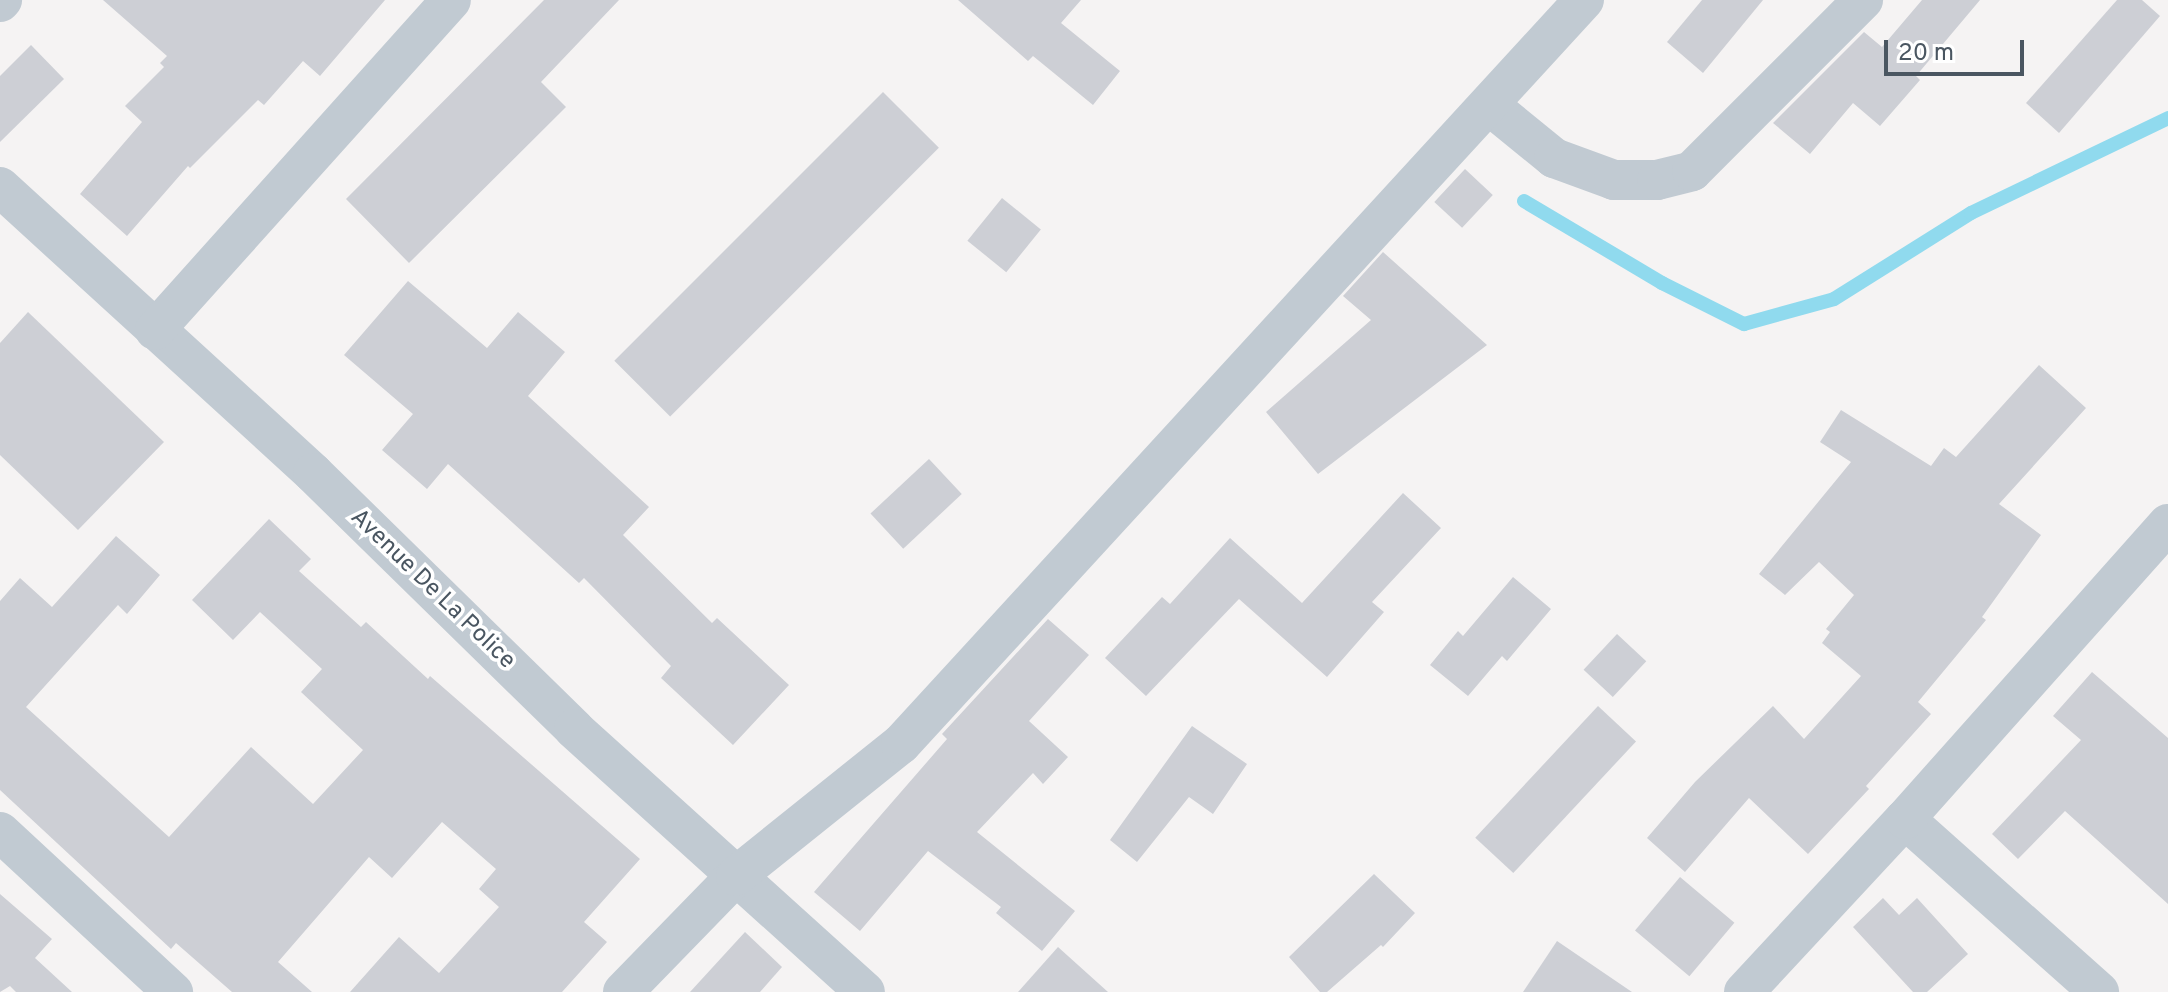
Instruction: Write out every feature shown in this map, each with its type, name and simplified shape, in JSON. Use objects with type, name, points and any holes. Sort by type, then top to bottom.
[{"type":"street","points":[[155,330],[451,0]]},
{"type":"street","points":[[623,992],[736,876],[901,744],[1584,0]]},
{"type":"street","points":[[1489,105],[1554,158],[1614,180],[1657,180],[1692,171],[1863,0]]},
{"type":"street","name":"Avenue De La Police","points":[[0,187],[313,473],[574,729],[865,992]]},
{"type":"street","points":[[1744,992],[1905,819],[2168,524]]},
{"type":"street","points":[[1905,819],[2099,992]]},
{"type":"street","points":[[0,832],[173,992]]},
{"type":"building","points":[[103,0],[385,0],[320,76],[303,61],[264,105],[258,100],[190,168],[188,166],[127,236],[80,194],[142,122],[125,106],[164,67],[160,63],[167,56]]},
{"type":"building","points":[[544,0],[619,0],[541,82],[566,107],[409,263],[346,199]]},
{"type":"building","points":[[958,0],[1081,0],[1061,23],[1120,71],[1093,105],[1033,56],[1028,61]]},
{"type":"building","points":[[1702,0],[1763,0],[1703,73],[1667,42]]},
{"type":"building","points":[[1922,0],[1980,0],[1916,76],[1920,80],[1880,126],[1853,103],[1810,154],[1773,123],[1864,32],[1882,47]]},
{"type":"building","points":[[2117,0],[2142,0],[2160,16],[2059,133],[2026,103]]},
{"type":"building","points":[[31,45],[64,79],[0,142],[0,76]]},
{"type":"building","points":[[883,92],[939,148],[670,417],[614,361]]},
{"type":"building","points":[[1465,169],[1493,195],[1462,228],[1434,202]]},
{"type":"building","points":[[1002,198],[1041,229],[1006,272],[967,241]]},
{"type":"building","points":[[1383,252],[1487,345],[1318,474],[1266,412],[1371,320],[1343,296]]},
{"type":"building","points":[[408,281],[487,348],[518,312],[565,352],[528,396],[649,507],[623,535],[712,623],[717,618],[789,685],[733,745],[661,678],[671,666],[584,578],[579,583],[448,464],[427,489],[382,450],[413,414],[344,355]]},
{"type":"building","points":[[28,312],[164,442],[78,530],[0,455],[0,343]]},
{"type":"building","points":[[2039,365],[2086,408],[1999,504],[2041,535],[1982,617],[1986,620],[1918,702],[1931,714],[1866,786],[1869,789],[1808,854],[1749,798],[1685,872],[1647,838],[1695,782],[1773,706],[1804,739],[1861,676],[1822,643],[1830,632],[1826,629],[1854,595],[1819,562],[1785,595],[1759,574],[1851,462],[1820,442],[1841,410],[1931,466],[1944,448],[1956,457]]},
{"type":"building","points":[[929,459],[962,494],[903,549],[870,514]]},
{"type":"building","points":[[1403,493],[1441,528],[1372,602],[1384,612],[1327,677],[1239,599],[1146,696],[1105,658],[1162,597],[1170,604],[1230,538],[1302,603]]},
{"type":"building","points":[[269,519],[311,559],[299,571],[361,627],[366,622],[428,679],[430,676],[640,859],[584,922],[607,942],[562,992],[350,992],[399,937],[439,973],[499,907],[479,889],[496,869],[442,822],[392,878],[369,857],[278,962],[312,992],[232,992],[176,943],[171,949],[0,790],[0,601],[20,578],[52,607],[116,536],[160,575],[127,614],[118,605],[26,707],[169,837],[251,747],[313,804],[363,750],[301,692],[322,669],[260,612],[233,640],[192,600]]},
{"type":"building","points":[[1513,577],[1551,609],[1507,661],[1502,656],[1468,696],[1430,665],[1458,631],[1463,636]]},
{"type":"building","points":[[1048,619],[1089,655],[1029,721],[1068,757],[1043,784],[1033,773],[977,832],[1075,911],[1042,951],[996,913],[1001,907],[928,851],[860,931],[814,892],[947,739],[942,734]]},
{"type":"building","points":[[1617,634],[1646,661],[1613,697],[1584,670]]},
{"type":"building","points":[[2092,672],[2168,738],[2168,904],[2065,811],[2018,859],[1992,834],[2081,740],[2053,716]]},
{"type":"building","points":[[1598,706],[1636,741],[1513,873],[1475,838]]},
{"type":"building","points":[[1192,726],[1247,764],[1213,814],[1189,797],[1137,862],[1110,840]]},
{"type":"building","points":[[1374,874],[1415,913],[1383,947],[1381,945],[1327,992],[1320,992],[1289,957]]},
{"type":"building","points":[[1680,877],[1734,923],[1689,976],[1635,931]]},
{"type":"building","points":[[0,894],[52,939],[35,958],[72,992],[16,992],[10,986],[0,992]]},
{"type":"building","points":[[1883,898],[1899,915],[1917,898],[1968,954],[1927,992],[1913,992],[1853,927]]},
{"type":"building","points":[[745,932],[782,967],[760,992],[690,992]]},
{"type":"building","points":[[1557,941],[1632,992],[1523,992]]},
{"type":"building","points":[[1058,947],[1108,992],[1018,992]]},
{"type":"waterway","points":[[1524,201],[1662,283],[1744,324],[1834,299],[1971,213],[2168,118]]}]
